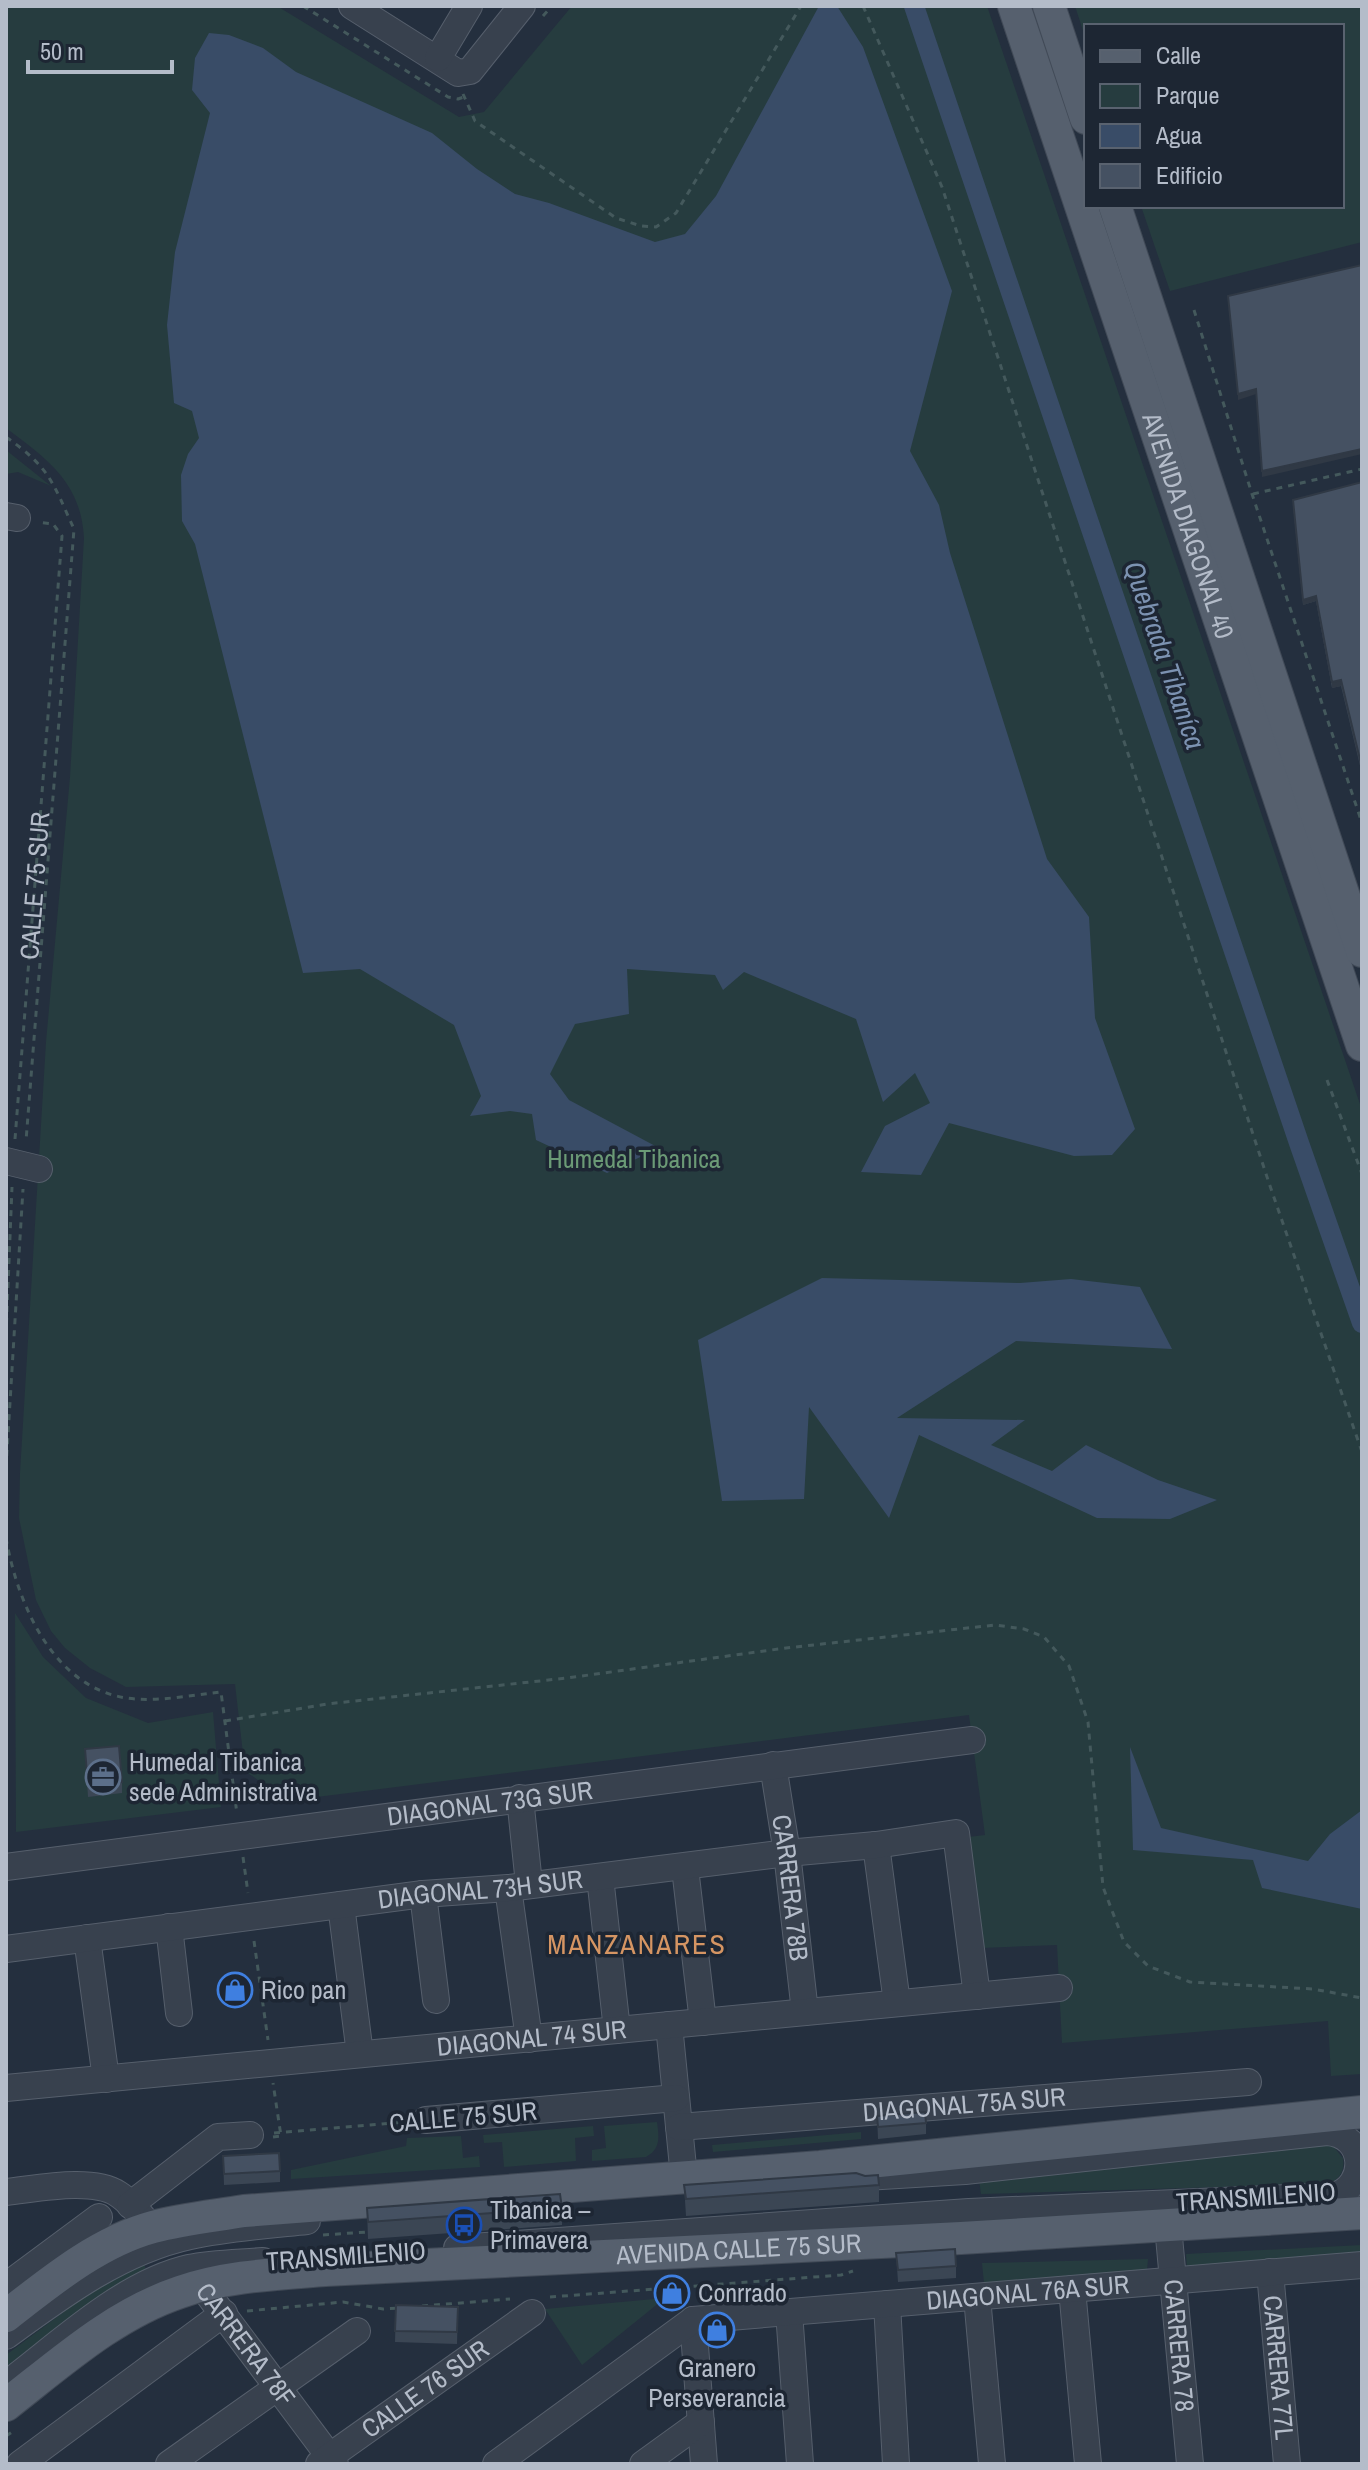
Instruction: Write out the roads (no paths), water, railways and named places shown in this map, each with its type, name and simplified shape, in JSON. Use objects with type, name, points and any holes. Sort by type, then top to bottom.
[{"type":"main road","name":"AVENIDA DIAGONAL 40","points":[[1014,6],[1362,1045]]},
{"type":"main road","points":[[1049,6],[1084,112]]},
{"type":"main road","name":"AVENIDA DIAGONAL 40","points":[[1116,208],[1362,951]]},
{"type":"main road","points":[[6,2316],[71,2267],[148,2225],[244,2211],[820,2167],[1362,2112]]},
{"type":"main road","name":"AVENIDA CALLE 75 SUR","points":[[12,2416],[84,2344],[196,2276],[231,2279],[325,2270],[1362,2213]]},
{"type":"street","points":[[448,66],[469,6]]},
{"type":"street","points":[[357,7],[448,66],[470,71],[522,6]]},
{"type":"street","name":"DIAGONAL 73G SUR","points":[[6,1867],[972,1740]]},
{"type":"street","name":"CARRERA 78B","points":[[773,1765],[787,1853],[805,2012]]},
{"type":"street","points":[[520,1798],[519,1886],[529,2039]]},
{"type":"street","name":"DIAGONAL 73H SUR","points":[[6,1949],[423,1894],[685,1868],[956,1833],[977,1996]]},
{"type":"street","points":[[876,1845],[897,2003]]},
{"type":"street","points":[[685,1868],[703,2022]]},
{"type":"street","points":[[600,1877],[617,2030]]},
{"type":"street","points":[[423,1894],[436,2000]]},
{"type":"street","points":[[341,1905],[360,2054]]},
{"type":"street","points":[[169,1927],[179,2013]]},
{"type":"street","points":[[87,1938],[106,2079]]},
{"type":"street","name":"DIAGONAL 74 SUR","points":[[6,2088],[1059,1988]]},
{"type":"street","points":[[669,2025],[684,2177]]},
{"type":"street","name":"DIAGONAL 75A SUR","points":[[679,2127],[1248,2082]]},
{"type":"street","name":"CALLE 75 SUR","points":[[426,2120],[676,2098]]},
{"type":"street","name":"TRANSMILENIO","points":[[6,2336],[105,2269],[148,2225],[190,2236],[352,2217],[965,2171],[1327,2132],[1350,2140],[1357,2149],[1361,2164],[1355,2183],[1347,2191],[1334,2196],[969,2212],[196,2276],[145,2286],[66,2336],[6,2385]]},
{"type":"street","points":[[6,2192],[85,2185],[115,2192],[148,2225],[218,2137],[250,2135]]},
{"type":"street","points":[[6,2286],[99,2217]]},
{"type":"street","name":"CARRERA 78F","points":[[148,2225],[196,2276],[278,2387],[328,2462]]},
{"type":"street","name":"CARRERA 78","points":[[1168,2226],[1190,2464]]},
{"type":"street","name":"DIAGONAL 76A SUR","points":[[693,2320],[1362,2265]]},
{"type":"street","name":"CARRERA 77L","points":[[1270,2272],[1287,2464]]},
{"type":"street","points":[[1072,2289],[1088,2464]]},
{"type":"street","points":[[977,2297],[992,2464]]},
{"type":"street","name":"CALLE 76 SUR","points":[[328,2462],[527,2303]]},
{"type":"street","points":[[887,2304],[896,2464]]},
{"type":"street","points":[[789,2312],[800,2464]]},
{"type":"street","points":[[20,2464],[224,2313]]},
{"type":"street","points":[[693,2320],[704,2464]]},
{"type":"street","points":[[496,2464],[693,2320]]},
{"type":"street","points":[[169,2464],[357,2331]]},
{"type":"street","points":[[643,2464],[701,2422]]},
{"type":"water","points":[[819,6],[837,6],[863,47],[952,291],[910,451],[939,505],[950,553],[1047,859],[1089,917],[1095,1018],[1135,1129],[1112,1155],[1074,1156],[949,1123],[921,1175],[861,1172],[885,1126],[930,1103],[915,1073],[883,1102],[856,1019],[744,972],[723,990],[715,975],[627,969],[629,1014],[575,1024],[550,1074],[569,1100],[659,1148],[607,1173],[536,1140],[532,1114],[510,1111],[470,1116],[481,1096],[454,1025],[360,969],[303,973],[195,544],[182,521],[181,475],[188,454],[199,438],[192,411],[174,403],[167,325],[175,252],[210,113],[192,90],[195,58],[209,33],[229,35],[263,48],[296,72],[432,133],[515,194],[549,203],[655,242],[685,234],[716,196]]},
{"type":"water","points":[[822,1278],[1020,1283],[1071,1279],[1140,1287],[1172,1349],[1016,1341],[897,1418],[1025,1420],[991,1445],[1052,1471],[1086,1445],[1158,1480],[1217,1500],[1170,1519],[1097,1518],[919,1435],[889,1518],[809,1407],[804,1499],[722,1501],[698,1340]]},
{"type":"water","points":[[1130,1747],[1161,1828],[1308,1861],[1330,1834],[1362,1810],[1362,1909],[1262,1888],[1253,1860],[1133,1850]]},
{"type":"waterway","name":"Quebrada Tibaníca","points":[[914,6],[1362,1323]]},
{"type":"place","name":"Humedal Tibanica sede Administrativa","points":[[103,1777]]},
{"type":"place","name":"Rico pan","points":[[235,1990]]},
{"type":"place","name":"Tibanica – Primavera","points":[[464,2225]]},
{"type":"place","name":"Conrrado","points":[[672,2293]]},
{"type":"place","name":"Granero Perseverancia","points":[[717,2330]]},
{"type":"district","name":"MANZANARES","points":[[637,1944]]},
{"type":"park label","name":"Humedal Tibanica","points":[[634,1159]]}]
